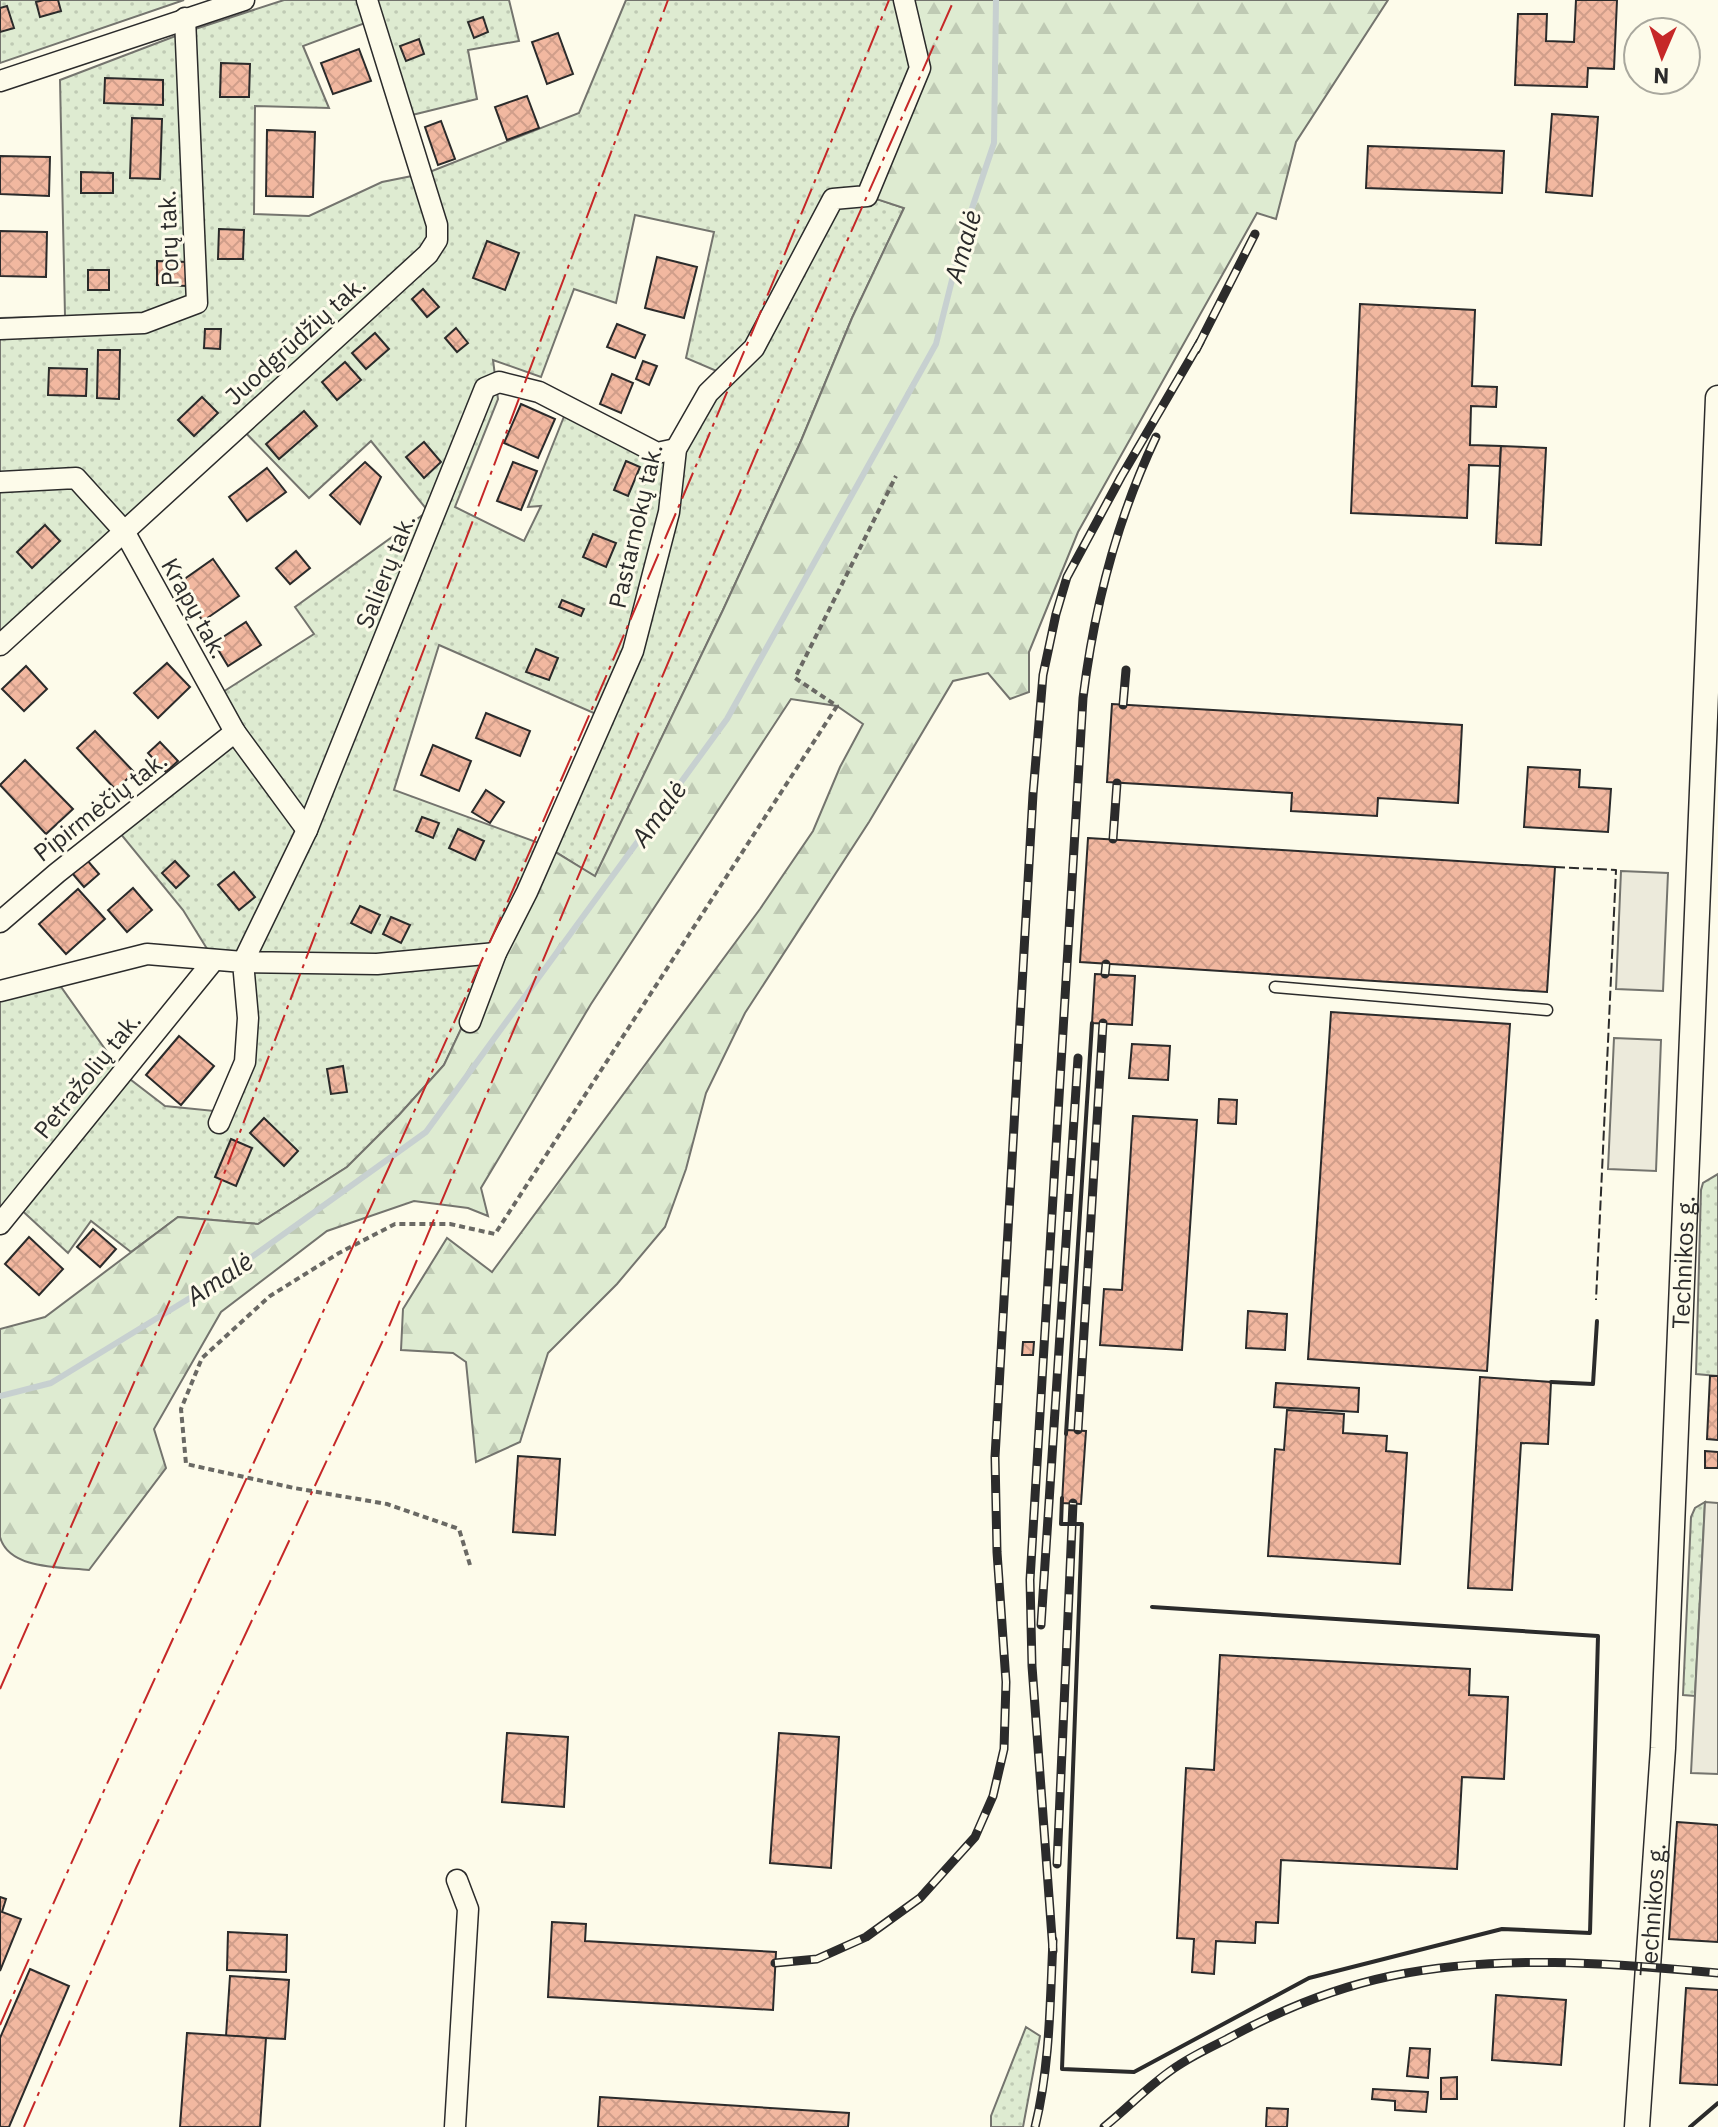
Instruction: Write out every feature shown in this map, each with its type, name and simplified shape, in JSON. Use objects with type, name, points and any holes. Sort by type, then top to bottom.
[{"type":"street","name":"Juodgrūdžių tak.","points":[[0,645],[428,254],[437,240],[434,215],[367,0]]},
{"type":"street","name":"Pastarnokų tak.","points":[[470,1022],[496,953],[527,892],[633,651],[669,512],[676,449],[708,393],[754,348],[833,199],[867,196],[920,68],[904,0]]},
{"type":"street","points":[[0,81],[240,1]]},
{"type":"street","name":"Porų tak.","points":[[0,329],[144,323],[197,303],[185,18]]},
{"type":"street","name":"Salierų tak.","points":[[243,962],[307,830],[485,388],[499,382],[539,392],[657,453],[676,449]]},
{"type":"street","name":"Technikos g.","points":[[1637,2127],[1663,1748],[1718,398]]},
{"type":"street","name":"Krapų tak.","points":[[0,482],[76,478],[124,531],[235,732],[307,830]]},
{"type":"street","name":"Pipirmėčių tak.","points":[[0,922],[235,732]]},
{"type":"street","points":[[0,991],[147,954],[243,962],[377,964],[496,953]]},
{"type":"street","name":"Petražolių tak.","points":[[0,1224],[214,960]]},
{"type":"street","points":[[219,1123],[245,1062],[248,1018],[243,962]]},
{"type":"street","points":[[455,2127],[468,1909],[457,1880]]},
{"type":"lane","points":[[1275,987],[1547,1010]]},
{"type":"path","points":[[470,1565],[459,1529],[445,1524],[387,1504],[294,1488],[186,1464],[181,1409],[186,1396],[202,1358],[270,1296],[339,1253],[395,1224],[450,1224],[495,1234],[837,706],[795,678],[896,476]]},
{"type":"green space","points":[[0,0],[184,0],[0,63]]},
{"type":"green space","points":[[284,0],[509,0],[519,41],[468,50],[477,99],[404,117],[373,20],[303,46],[329,108],[255,106],[254,214],[309,216],[382,182],[427,173],[579,113],[626,0],[904,0],[920,68],[868,196],[904,208],[723,610],[595,877],[548,847],[444,1065],[347,1167],[258,1224],[178,1217],[131,1252],[91,1221],[68,1253],[16,1205],[0,1224],[0,991],[54,977],[122,1073],[165,1106],[224,1112],[245,1062],[243,962],[214,960],[183,910],[115,827],[234,733],[215,697],[314,634],[295,607],[428,511],[371,441],[309,498],[239,426],[0,645],[0,318],[65,316],[60,80],[186,32]],"holes":[[[635,215],[714,232],[686,358],[726,375],[674,466],[565,414],[528,507],[541,506],[524,541],[455,507],[498,399],[493,360],[541,377],[574,289],[616,303]],[[439,645],[603,717],[547,846],[394,790]]]},
{"type":"green space","points":[[904,0],[1388,0],[1296,142],[1276,219],[1257,213],[1078,532],[1029,652],[1029,692],[1010,699],[988,673],[953,681],[869,822],[745,1013],[706,1093],[686,1169],[665,1227],[617,1284],[548,1353],[520,1442],[476,1462],[466,1362],[453,1353],[401,1350],[403,1309],[447,1238],[492,1272],[760,909],[813,831],[840,767],[863,724],[837,706],[791,699],[591,1004],[481,1188],[488,1216],[468,1208],[414,1201],[327,1231],[221,1312],[154,1429],[166,1468],[89,1570],[38,1565],[14,1556],[5,1548],[0,1537],[0,1329],[45,1317],[178,1217],[258,1224],[347,1167],[444,1065],[547,847],[595,876],[723,610],[904,208],[867,196],[920,69]]},
{"type":"green space","points":[[1718,1174],[1718,1376],[1696,1374],[1701,1190],[1703,1183]]},
{"type":"green space","points":[[1705,1502],[1695,1696],[1683,1695],[1691,1517],[1695,1508]]},
{"type":"green space","points":[[1026,2027],[1040,2036],[1023,2127],[991,2127],[991,2116]]},
{"type":"shaded area","points":[[1621,871],[1668,873],[1663,991],[1616,989]]},
{"type":"shaded area","points":[[1614,1038],[1661,1040],[1656,1171],[1608,1169]]},
{"type":"shaded area","points":[[1705,1502],[1718,1503],[1718,1774],[1691,1773]]},
{"type":"building","points":[[58,0],[61,11],[40,17],[36,2]]},
{"type":"building","points":[[1576,0],[1617,0],[1614,69],[1588,68],[1587,87],[1515,85],[1518,14],[1547,14],[1546,41],[1574,42]]},
{"type":"building","points":[[7,6],[14,28],[0,32],[0,8]]},
{"type":"building","points":[[483,17],[488,32],[474,38],[468,22]]},
{"type":"building","points":[[558,33],[573,74],[547,84],[532,42]]},
{"type":"building","points":[[419,39],[424,54],[406,61],[400,46]]},
{"type":"building","points":[[359,49],[371,81],[333,94],[321,63]]},
{"type":"building","points":[[221,63],[250,64],[249,97],[220,97]]},
{"type":"building","points":[[105,78],[163,80],[163,105],[104,103]]},
{"type":"building","points":[[527,96],[539,128],[507,140],[495,107]]},
{"type":"building","points":[[1552,114],[1598,117],[1592,196],[1546,192]]},
{"type":"building","points":[[132,118],[162,119],[160,179],[130,178]]},
{"type":"building","points":[[441,121],[455,159],[438,165],[425,127]]},
{"type":"building","points":[[267,130],[315,132],[313,197],[266,196]]},
{"type":"building","points":[[1368,146],[1504,151],[1502,193],[1366,188]]},
{"type":"building","points":[[0,156],[50,157],[49,196],[0,194]]},
{"type":"building","points":[[81,172],[113,173],[113,193],[81,193]]},
{"type":"building","points":[[219,229],[244,230],[243,259],[218,259]]},
{"type":"building","points":[[0,231],[47,232],[46,277],[0,276]]},
{"type":"building","points":[[487,241],[519,253],[505,290],[473,278]]},
{"type":"building","points":[[657,257],[697,267],[684,318],[645,308]]},
{"type":"building","points":[[157,261],[189,262],[188,286],[157,285]]},
{"type":"building","points":[[88,270],[109,270],[109,290],[88,290]]},
{"type":"building","points":[[423,289],[439,307],[427,317],[412,299]]},
{"type":"building","points":[[1360,304],[1475,310],[1472,386],[1497,387],[1496,407],[1471,406],[1470,445],[1501,446],[1500,466],[1469,465],[1467,518],[1351,513]]},
{"type":"building","points":[[617,324],[645,335],[635,358],[607,347]]},
{"type":"building","points":[[456,328],[468,343],[457,352],[445,338]]},
{"type":"building","points":[[205,329],[221,329],[220,349],[204,348]]},
{"type":"building","points":[[375,333],[389,349],[366,369],[352,353]]},
{"type":"building","points":[[98,350],[120,350],[119,399],[97,398]]},
{"type":"building","points":[[643,361],[657,366],[649,385],[636,379]]},
{"type":"building","points":[[345,362],[361,380],[337,400],[322,382]]},
{"type":"building","points":[[49,368],[87,369],[86,396],[48,395]]},
{"type":"building","points":[[612,374],[633,383],[621,413],[600,404]]},
{"type":"building","points":[[202,397],[218,413],[194,436],[178,420]]},
{"type":"building","points":[[521,404],[555,419],[538,458],[504,443]]},
{"type":"building","points":[[304,411],[317,426],[279,459],[266,444]]},
{"type":"building","points":[[424,442],[441,462],[424,478],[406,457]]},
{"type":"building","points":[[1501,446],[1546,448],[1541,545],[1496,543]]},
{"type":"building","points":[[626,461],[640,467],[628,496],[614,490]]},
{"type":"building","points":[[365,462],[381,477],[360,524],[330,495]]},
{"type":"building","points":[[513,462],[537,471],[521,510],[497,501]]},
{"type":"building","points":[[267,468],[286,492],[247,521],[229,497]]},
{"type":"building","points":[[45,525],[60,541],[32,568],[17,552]]},
{"type":"building","points":[[593,534],[616,543],[606,567],[583,557]]},
{"type":"building","points":[[296,551],[310,568],[290,584],[276,568]]},
{"type":"building","points":[[213,559],[239,596],[203,621],[176,585]]},
{"type":"building","points":[[562,600],[584,609],[581,616],[559,607]]},
{"type":"building","points":[[246,622],[261,645],[228,666],[214,643]]},
{"type":"building","points":[[536,649],[558,658],[549,680],[526,672]]},
{"type":"building","points":[[167,663],[190,687],[158,718],[134,693]]},
{"type":"building","points":[[26,666],[47,689],[24,711],[2,689]]},
{"type":"building","points":[[1112,704],[1462,725],[1458,803],[1378,798],[1377,816],[1291,811],[1292,793],[1107,782]]},
{"type":"building","points":[[486,713],[530,731],[520,756],[476,738]]},
{"type":"building","points":[[95,731],[134,772],[116,790],[77,748]]},
{"type":"building","points":[[160,742],[178,761],[166,772],[148,753]]},
{"type":"building","points":[[433,745],[471,761],[459,791],[421,775]]},
{"type":"building","points":[[25,760],[73,809],[46,834],[0,785]]},
{"type":"building","points":[[1528,767],[1580,770],[1579,787],[1611,789],[1608,832],[1524,827]]},
{"type":"building","points":[[486,790],[504,802],[490,823],[472,812]]},
{"type":"building","points":[[422,817],[439,823],[433,838],[416,831]]},
{"type":"building","points":[[458,829],[484,841],[475,860],[449,848]]},
{"type":"building","points":[[1088,838],[1555,867],[1547,992],[1080,962]]},
{"type":"building","points":[[87,860],[99,874],[84,887],[72,873]]},
{"type":"building","points":[[175,861],[189,876],[176,888],[162,873]]},
{"type":"building","points":[[234,872],[255,897],[239,910],[218,885]]},
{"type":"building","points":[[133,888],[152,910],[127,932],[108,910]]},
{"type":"building","points":[[78,889],[105,919],[66,954],[39,924]]},
{"type":"building","points":[[360,906],[380,915],[371,933],[351,923]]},
{"type":"building","points":[[391,917],[410,925],[401,943],[383,934]]},
{"type":"building","points":[[1095,974],[1135,976],[1132,1025],[1092,1023]]},
{"type":"building","points":[[1331,1012],[1510,1024],[1487,1371],[1308,1359]]},
{"type":"building","points":[[179,1036],[214,1066],[181,1105],[146,1075]]},
{"type":"building","points":[[1132,1044],[1170,1046],[1168,1080],[1129,1078]]},
{"type":"building","points":[[343,1066],[347,1092],[331,1094],[327,1069]]},
{"type":"building","points":[[1219,1099],[1237,1100],[1236,1124],[1218,1123]]},
{"type":"building","points":[[1133,1116],[1197,1120],[1182,1350],[1100,1345],[1104,1289],[1122,1290]]},
{"type":"building","points":[[264,1118],[298,1151],[284,1166],[250,1133]]},
{"type":"building","points":[[231,1139],[252,1148],[236,1186],[215,1177]]},
{"type":"building","points":[[93,1229],[116,1249],[100,1267],[77,1247]]},
{"type":"building","points":[[29,1237],[63,1269],[39,1295],[5,1264]]},
{"type":"building","points":[[1248,1311],[1287,1314],[1285,1350],[1246,1348]]},
{"type":"building","points":[[1023,1342],[1034,1342],[1033,1355],[1022,1355]]},
{"type":"building","points":[[1710,1376],[1718,1376],[1718,1440],[1707,1439]]},
{"type":"building","points":[[1480,1377],[1551,1382],[1548,1444],[1521,1443],[1512,1590],[1468,1588]]},
{"type":"building","points":[[1276,1383],[1359,1388],[1358,1412],[1274,1407]]},
{"type":"building","points":[[1287,1410],[1344,1414],[1343,1433],[1387,1436],[1386,1451],[1407,1453],[1400,1564],[1268,1556],[1275,1449],[1284,1450]]},
{"type":"building","points":[[1066,1430],[1086,1431],[1081,1504],[1062,1503]]},
{"type":"building","points":[[1705,1451],[1718,1452],[1718,1468],[1705,1468]]},
{"type":"building","points":[[518,1456],[560,1459],[555,1535],[513,1532]]},
{"type":"building","points":[[1220,1655],[1470,1669],[1469,1695],[1508,1697],[1504,1779],[1462,1777],[1457,1869],[1281,1860],[1278,1923],[1256,1922],[1255,1943],[1216,1941],[1214,1974],[1192,1972],[1194,1939],[1177,1938],[1186,1768],[1214,1770]]},
{"type":"building","points":[[507,1733],[568,1737],[564,1807],[502,1802]]},
{"type":"building","points":[[779,1733],[839,1737],[831,1868],[770,1863]]},
{"type":"building","points":[[1677,1822],[1718,1825],[1718,1942],[1669,1939]]},
{"type":"building","points":[[0,1897],[6,1899],[2,1912],[21,1919],[0,1971]]},
{"type":"building","points":[[552,1922],[586,1924],[585,1941],[776,1952],[773,2010],[548,1997]]},
{"type":"building","points":[[228,1932],[287,1935],[286,1972],[227,1970]]},
{"type":"building","points":[[30,1969],[69,1986],[9,2127],[0,2127],[0,2038]]},
{"type":"building","points":[[230,1976],[289,1980],[285,2039],[226,2036]]},
{"type":"building","points":[[1686,1988],[1718,1990],[1718,2085],[1680,2083]]},
{"type":"building","points":[[1496,1995],[1566,2000],[1561,2065],[1492,2060]]},
{"type":"building","points":[[187,2033],[266,2038],[260,2127],[180,2127]]},
{"type":"building","points":[[1410,2048],[1430,2049],[1428,2078],[1407,2076]]},
{"type":"building","points":[[1457,2077],[1457,2099],[1441,2099],[1441,2078]]},
{"type":"building","points":[[1373,2089],[1428,2092],[1426,2112],[1395,2110],[1395,2101],[1372,2099]]},
{"type":"building","points":[[600,2097],[849,2113],[848,2127],[598,2127]]},
{"type":"building","points":[[1267,2108],[1288,2109],[1287,2127],[1266,2127]]},
{"type":"waterway","name":"Amalė","points":[[0,1396],[51,1383],[221,1279],[426,1132],[727,719],[936,344],[964,232],[994,143],[996,0]]},
{"type":"railway","points":[[1196,350],[1255,234]]},
{"type":"railway","points":[[775,1963],[817,1959],[866,1937],[920,1898],[975,1837],[993,1796],[1004,1749],[1006,1682],[997,1552],[995,1457],[1033,794],[1043,675],[1067,577],[1200,342]]},
{"type":"railway","points":[[1053,1951],[1032,1666],[1030,1580],[1083,698],[1109,564],[1130,500],[1156,437]]},
{"type":"railway","points":[[1123,705],[1126,670]]},
{"type":"railway","points":[[1113,839],[1117,783]]},
{"type":"railway","points":[[1105,974],[1106,964]]},
{"type":"railway","points":[[1078,1430],[1103,1023]]},
{"type":"railway","points":[[1041,1625],[1078,1058]]},
{"type":"railway","points":[[1057,1864],[1073,1503]]},
{"type":"railway","points":[[1035,2127],[1046,2058],[1053,1940]]},
{"type":"railway","points":[[1104,2127],[1159,2079],[1197,2054],[1286,2010],[1370,1981],[1431,1969],[1554,1962],[1718,1973]]},
{"type":"fence","points":[[1555,867],[1616,870],[1596,1300]]},
{"type":"wall","points":[[1066,1434],[1092,1023]]},
{"type":"wall","points":[[1551,1382],[1593,1384],[1597,1321]]},
{"type":"wall","points":[[1062,1498],[1061,1524],[1082,1524],[1062,2069],[1134,2072],[1309,1978],[1502,1929],[1590,1933],[1598,1636],[1152,1607]]},
{"type":"wall","points":[[1690,2127],[1718,2103]]},
{"type":"power","points":[[0,1689],[216,1195],[668,0]]},
{"type":"power","points":[[0,2025],[536,837],[715,420],[889,0]]},
{"type":"power","points":[[24,2127],[136,1868],[385,1336],[816,311],[954,0]]}]
